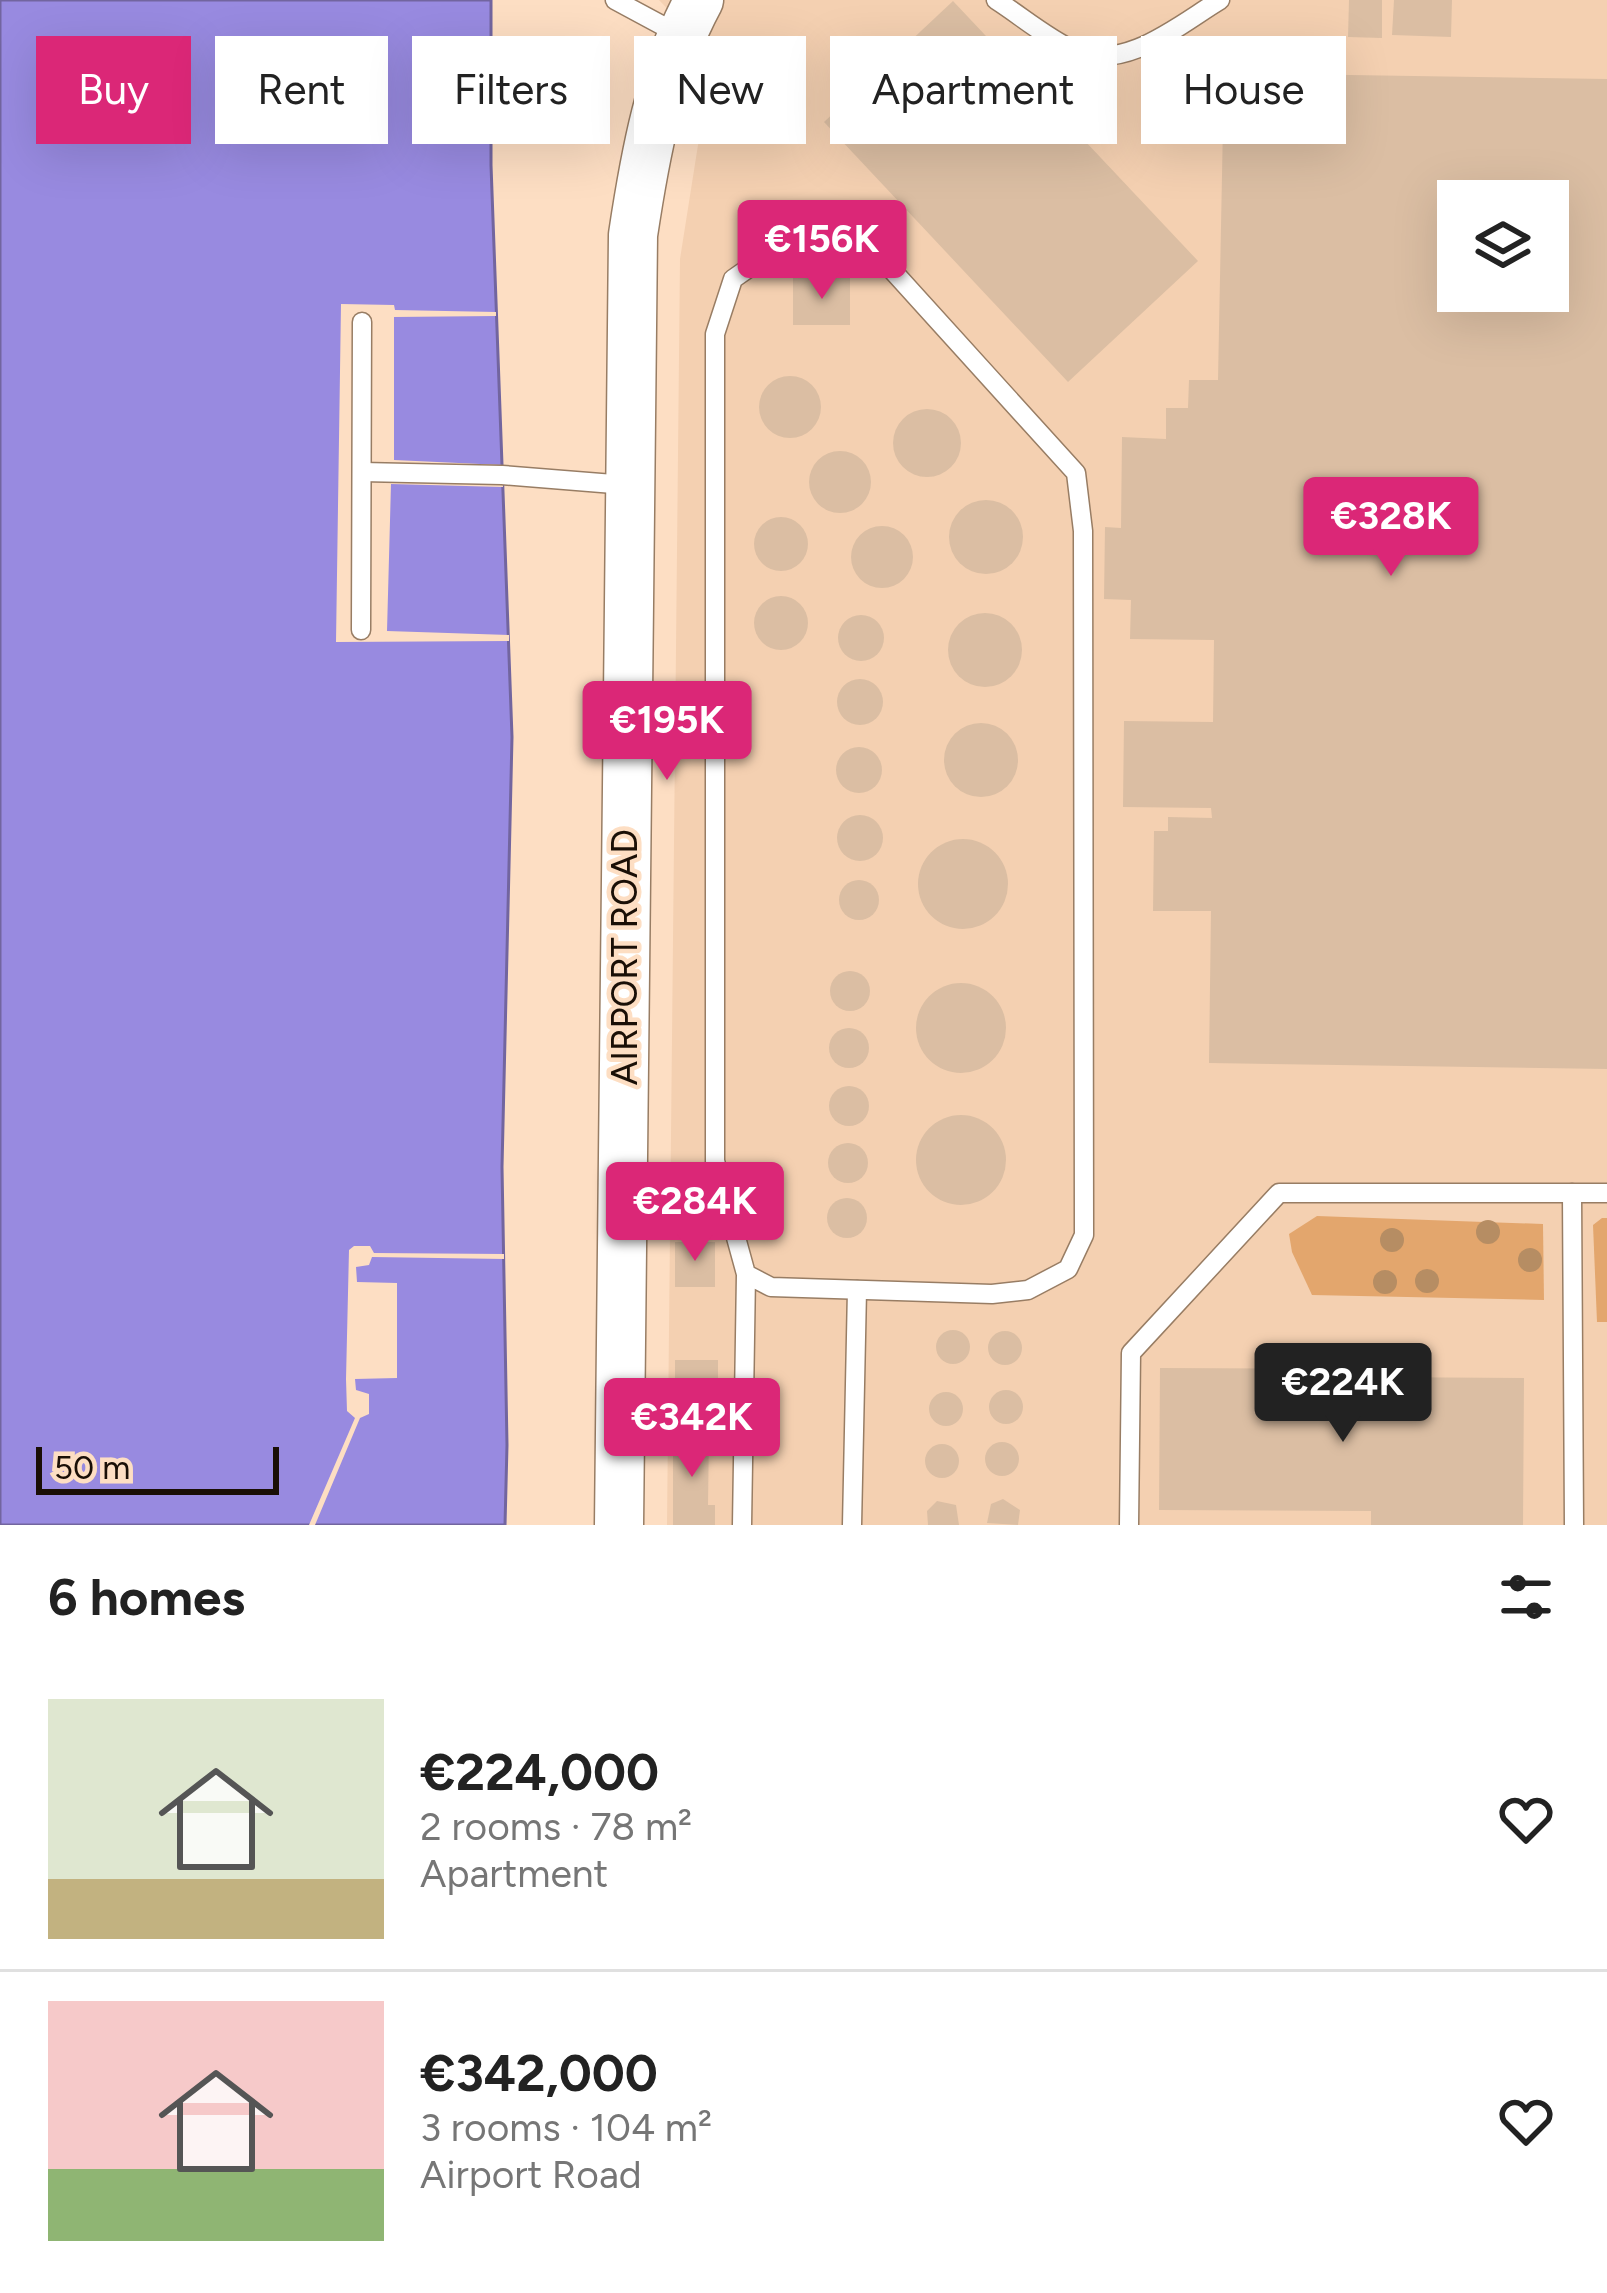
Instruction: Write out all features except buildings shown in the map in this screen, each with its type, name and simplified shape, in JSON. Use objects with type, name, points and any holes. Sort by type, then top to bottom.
[{"type":"street","name":"AIRPORT ROAD","points":[[619,1525],[633,235],[644,161],[689,17]]},
{"type":"lane","points":[[615,0],[689,17]]},
{"type":"lane","points":[[997,0],[1076,52],[1104,56],[1139,48],[1220,0]]},
{"type":"lane","points":[[742,1525],[746,1274],[716,1161],[716,334],[733,279],[776,249],[834,243],[882,259],[1076,473],[1083,532],[1084,1234],[1068,1269],[1028,1289],[992,1294],[771,1287],[746,1274]]},
{"type":"lane","points":[[361,630],[362,322]]},
{"type":"lane","points":[[362,472],[632,485]]},
{"type":"lane","points":[[1130,1525],[1131,1353],[1279,1193],[1607,1193]]},
{"type":"lane","points":[[1572,1193],[1574,1525]]},
{"type":"lane","points":[[852,1525],[857,1289]]},
{"type":"shaded area","points":[[0,0],[491,0],[491,36],[412,36],[412,144],[491,144],[512,737],[502,1167],[505,1525],[0,1525]]},
{"type":"shaded area","points":[[659,0],[1607,0],[1607,1525],[667,1525],[680,259],[698,145],[806,144],[806,36],[693,36]]},
{"type":"shaded area","points":[[1317,1216],[1543,1224],[1544,1300],[1312,1295],[1289,1234]]},
{"type":"shaded area","points":[[1607,1218],[1607,1322],[1597,1322],[1593,1225]]},
{"type":"pier","points":[[341,304],[496,312],[496,316],[394,317],[394,460],[502,465],[503,487],[391,484],[387,631],[509,635],[509,641],[336,642]]},
{"type":"pier","points":[[370,1246],[374,1253],[504,1254],[504,1259],[372,1257],[369,1265],[356,1267],[357,1282],[397,1283],[397,1378],[355,1379],[356,1390],[369,1394],[369,1414],[360,1418],[315,1525],[309,1525],[355,1418],[347,1411],[346,1379],[349,1250]]}]
